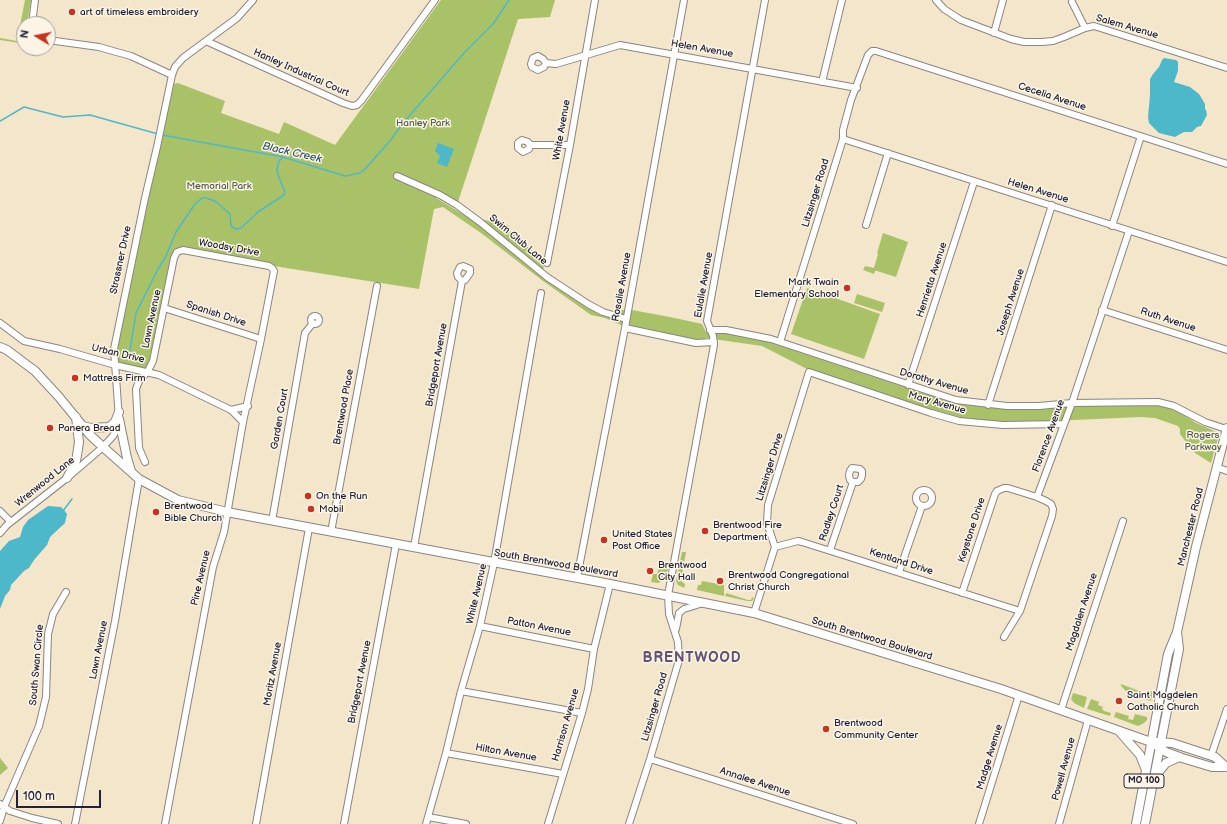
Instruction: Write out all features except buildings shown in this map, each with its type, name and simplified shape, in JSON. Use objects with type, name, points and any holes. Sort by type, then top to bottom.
[{"type":"main road","name":"South Brentwood Boulevard","points":[[0,347],[36,371],[103,447],[139,479],[178,500],[272,521],[668,595],[754,613],[1019,695],[1161,745],[1178,757],[1212,767],[1227,767]]},
{"type":"main road","points":[[67,478],[76,461],[78,449],[79,442],[76,416]]},
{"type":"main road","points":[[83,426],[99,429],[109,427],[116,422],[119,416]]},
{"type":"main road","points":[[119,416],[131,472]]},
{"type":"main road","name":"Manchester Road","points":[[1136,824],[1168,654],[1177,632],[1196,547],[1227,428]]},
{"type":"main road","name":"Manchester Road","points":[[1145,824],[1179,649],[1177,632]]},
{"type":"main road","points":[[1119,730],[1140,755],[1146,771]]},
{"type":"main road","name":"South Brentwood Boulevard","points":[[1161,745],[1172,743],[1215,757],[1227,767]]},
{"type":"main road","points":[[1155,778],[1166,763],[1178,757]]},
{"type":"street","points":[[33,16],[35,0]]},
{"type":"street","points":[[56,41],[99,47],[131,56],[172,74],[175,66],[183,58],[237,18],[252,0]]},
{"type":"street","name":"Hanley Industrial Court","points":[[206,41],[352,106],[361,101],[435,0]]},
{"type":"street","name":"White Avenue","points":[[547,263],[570,145],[595,0]]},
{"type":"street","name":"Rosalie Avenue","points":[[578,578],[684,0]]},
{"type":"street","name":"Eulalie Avenue","points":[[668,595],[714,342],[707,321],[765,0]]},
{"type":"street","points":[[822,82],[842,0]]},
{"type":"street","name":"Salem Avenue","points":[[936,0],[944,9],[955,17],[994,33],[1024,42],[1042,42],[1064,38],[1085,28],[1094,26],[1227,68]]},
{"type":"street","points":[[994,33],[1004,0]]},
{"type":"street","points":[[1064,0],[1073,1],[1085,28]]},
{"type":"street","name":"Helen Avenue","points":[[546,63],[556,64],[585,54],[620,45],[856,88]]},
{"type":"street","name":"Litzsinger Road","points":[[780,342],[843,139],[843,130],[851,100],[868,55],[872,51]]},
{"type":"street","name":"Cecelia Avenue","points":[[872,51],[884,53],[1227,164]]},
{"type":"street","name":"Strassner Drive","points":[[103,447],[117,429],[119,416],[114,349],[172,74]]},
{"type":"street","points":[[1112,226],[1141,136]]},
{"type":"street","name":"Helen Avenue","points":[[843,139],[1227,262]]},
{"type":"street","points":[[530,145],[570,145]]},
{"type":"street","points":[[866,225],[888,153]]},
{"type":"street","name":"Swim Club Lane","points":[[397,176],[440,195],[458,205],[547,277],[603,312],[626,319]]},
{"type":"street","name":"Henrietta Avenue","points":[[908,385],[974,182]]},
{"type":"street","name":"Joseph Avenue","points":[[988,405],[1052,205]]},
{"type":"street","name":"Florence Avenue","points":[[1037,497],[1072,403],[1129,231]]},
{"type":"street","name":"Woodsy Drive","points":[[183,250],[265,264],[272,268]]},
{"type":"street","name":"Lawn Avenue","points":[[145,462],[139,448],[135,392],[139,381],[148,372],[153,361],[175,255],[178,251],[183,250]]},
{"type":"street","name":"Pine Avenue","points":[[165,824],[213,567],[224,532],[243,422],[248,406],[274,271],[272,268]]},
{"type":"street","name":"Bridgeport Avenue","points":[[414,547],[462,281]]},
{"type":"street","name":"Brentwood Place","points":[[332,532],[377,286]]},
{"type":"street","name":"White Avenue","points":[[426,824],[446,753],[461,691],[480,626],[494,563],[541,293]]},
{"type":"street","name":"Spanish Drive","points":[[164,308],[261,339]]},
{"type":"street","name":"Ruth Avenue","points":[[1102,310],[1227,350]]},
{"type":"street","name":"Urban Drive","points":[[0,323],[24,341],[159,375],[231,410],[243,422]]},
{"type":"street","name":"Garden Court","points":[[272,521],[305,333],[313,323]]},
{"type":"street","points":[[625,328],[696,343],[714,342]]},
{"type":"street","name":"Dorothy Avenue","points":[[710,330],[726,330],[780,342],[956,400],[988,405],[1039,406],[1072,403],[1158,402],[1174,406],[1205,422],[1227,428]]},
{"type":"street","name":"Mary Avenue","points":[[809,372],[959,421],[1003,425],[1064,424]]},
{"type":"street","name":"Litzsinger Drive","points":[[775,547],[767,523],[768,505],[809,372]]},
{"type":"street","points":[[231,410],[248,406]]},
{"type":"street","name":"Wrenwood Lane","points":[[0,533],[11,522],[67,478],[103,447]]},
{"type":"street","points":[[1216,467],[1227,471]]},
{"type":"street","name":"Lawn Avenue","points":[[76,824],[115,621],[139,479]]},
{"type":"street","name":"Radley Court","points":[[830,550],[853,482]]},
{"type":"street","name":"Keystone Drive","points":[[962,593],[997,490],[1008,488],[1037,497]]},
{"type":"street","points":[[1004,638],[1020,611],[1053,513],[1051,504],[1046,500],[1037,497]]},
{"type":"street","points":[[899,572],[922,506]]},
{"type":"street","points":[[0,511],[11,522]]},
{"type":"street","name":"Magdalen Avenue","points":[[1061,710],[1123,521]]},
{"type":"street","name":"Moritz Avenue","points":[[256,824],[309,528]]},
{"type":"street","name":"Kentland Drive","points":[[775,547],[798,541],[1020,611]]},
{"type":"street","name":"Bridgeport Avenue","points":[[344,824],[396,544]]},
{"type":"street","points":[[754,613],[775,547]]},
{"type":"street","name":"Harrison Avenue","points":[[548,824],[582,713],[588,689],[594,648],[610,584]]},
{"type":"street","name":"South Swan Circle","points":[[0,821],[2,806],[39,726],[46,697],[48,634],[53,614],[66,592]]},
{"type":"street","name":"Litzsinger Road","points":[[629,824],[679,660],[679,647],[669,614],[668,595]]},
{"type":"street","points":[[675,631],[679,613],[684,609],[705,603]]},
{"type":"street","name":"Patton Avenue","points":[[480,626],[594,648]]},
{"type":"street","points":[[461,691],[582,713]]},
{"type":"street","name":"Madge Avenue","points":[[980,824],[1019,695]]},
{"type":"street","points":[[1211,756],[1227,709]]},
{"type":"street","name":"Powell Avenue","points":[[1059,824],[1088,720]]},
{"type":"street","name":"Hilton Avenue","points":[[446,753],[563,774]]},
{"type":"street","name":"Annalee Avenue","points":[[650,759],[853,824]]},
{"type":"street","points":[[2,806],[10,811],[58,824]]},
{"type":"street","points":[[428,817],[466,824]]},
{"type":"green space","points":[[25,0],[31,0],[28,16],[22,16]]},
{"type":"green space","points":[[441,0],[555,0],[550,17],[518,19],[457,205],[437,194],[436,198],[466,216],[508,225],[511,232],[543,260],[544,273],[589,302],[615,313],[619,310],[632,310],[670,317],[702,324],[706,332],[731,333],[765,341],[944,400],[966,405],[1019,409],[1121,404],[1159,405],[1181,413],[1196,423],[1217,432],[1219,435],[1211,463],[1195,453],[1180,434],[1180,429],[1178,426],[1155,418],[1141,417],[1007,423],[965,419],[944,415],[807,369],[762,346],[706,338],[702,341],[645,331],[591,315],[543,281],[481,233],[443,207],[434,209],[419,289],[179,251],[148,371],[115,365],[114,349],[162,122],[174,84],[178,83],[225,101],[221,113],[279,134],[284,122],[335,145]]},
{"type":"green space","points":[[0,38],[16,41],[16,42],[0,40]]},
{"type":"green space","points":[[883,233],[908,242],[896,277],[877,271],[875,271],[874,274],[863,270],[865,266],[874,268]]},
{"type":"green space","points":[[807,288],[880,314],[864,359],[791,334]]},
{"type":"green space","points":[[857,294],[885,303],[882,312],[854,303]]},
{"type":"green space","points":[[682,552],[686,552],[681,581],[685,584],[684,588],[678,585],[676,581]]},
{"type":"green space","points":[[659,567],[668,569],[666,579],[658,583],[651,582],[653,574],[657,574]]},
{"type":"green space","points":[[702,581],[724,585],[724,596],[697,590],[698,585],[701,585]]},
{"type":"green space","points":[[726,593],[748,600],[751,600],[752,597],[754,598],[752,601],[747,601],[725,596]]},
{"type":"green space","points":[[1121,684],[1142,692],[1140,697],[1127,692]]},
{"type":"green space","points":[[1153,691],[1151,701],[1142,698],[1144,693]]},
{"type":"green space","points":[[1073,693],[1087,697],[1084,708],[1074,703],[1071,699]]},
{"type":"green space","points":[[1091,699],[1099,702],[1098,705],[1103,707],[1102,709],[1104,711],[1111,713],[1110,716],[1087,709]]},
{"type":"green space","points":[[1116,712],[1129,716],[1128,719],[1133,720],[1135,714],[1147,717],[1147,720],[1138,726],[1114,717]]},
{"type":"green space","points":[[0,758],[8,768],[0,775]]},
{"type":"water","points":[[1164,58],[1176,60],[1178,62],[1178,71],[1174,82],[1190,87],[1199,94],[1205,104],[1207,115],[1201,126],[1197,127],[1192,132],[1184,132],[1175,137],[1159,133],[1149,123],[1148,117],[1150,79]]},
{"type":"water","points":[[438,143],[454,149],[447,167],[437,163],[440,156],[435,151]]},
{"type":"water","points":[[48,506],[61,507],[64,510],[67,514],[65,523],[50,537],[47,545],[29,568],[24,571],[11,585],[0,609],[0,551],[9,541],[20,537],[23,527],[28,520]]},
{"type":"waterway","name":"Black Creek","points":[[162,135],[283,157],[345,176],[360,173],[389,142],[404,122],[464,53],[493,24],[509,0]]},
{"type":"waterway","name":"Black Creek","points":[[0,121],[24,107],[63,117],[90,115],[158,134]]},
{"type":"waterway","points":[[130,350],[136,313],[166,256],[176,232],[195,204],[202,198],[215,201],[230,214],[231,226],[236,229],[241,228],[258,212],[284,195],[285,192],[277,169],[279,161],[282,158]]},
{"type":"waterway","points":[[63,511],[72,499]]},
{"type":"place","name":"art of timeless embroidery","points":[[72,12]]},
{"type":"place","name":"Mark Twain Elementary School","points":[[847,288]]},
{"type":"place","name":"Mattress Firm","points":[[75,378]]},
{"type":"place","name":"Panera Bread","points":[[50,428]]},
{"type":"place","name":"On the Run","points":[[308,496]]},
{"type":"place","name":"Mobil","points":[[311,509]]},
{"type":"place","name":"Brentwood Bible Church","points":[[156,512]]},
{"type":"place","name":"Brentwood Fire Department","points":[[705,531]]},
{"type":"place","name":"United States Post Office","points":[[604,540]]},
{"type":"place","name":"Brentwood City Hall","points":[[650,571]]},
{"type":"place","name":"Brentwood Congregational Christ Church","points":[[720,581]]},
{"type":"place","name":"Saint Magdelen Catholic Church","points":[[1119,701]]},
{"type":"place","name":"Brentwood Community Center","points":[[826,729]]},
{"type":"district","name":"BRENTWOOD","points":[[692,658]]},
{"type":"park label","name":"Hanley Park","points":[[423,123]]},
{"type":"park label","name":"Memorial Park","points":[[219,186]]},
{"type":"park label","name":"Rogers Parkway","points":[[1203,440]]}]
